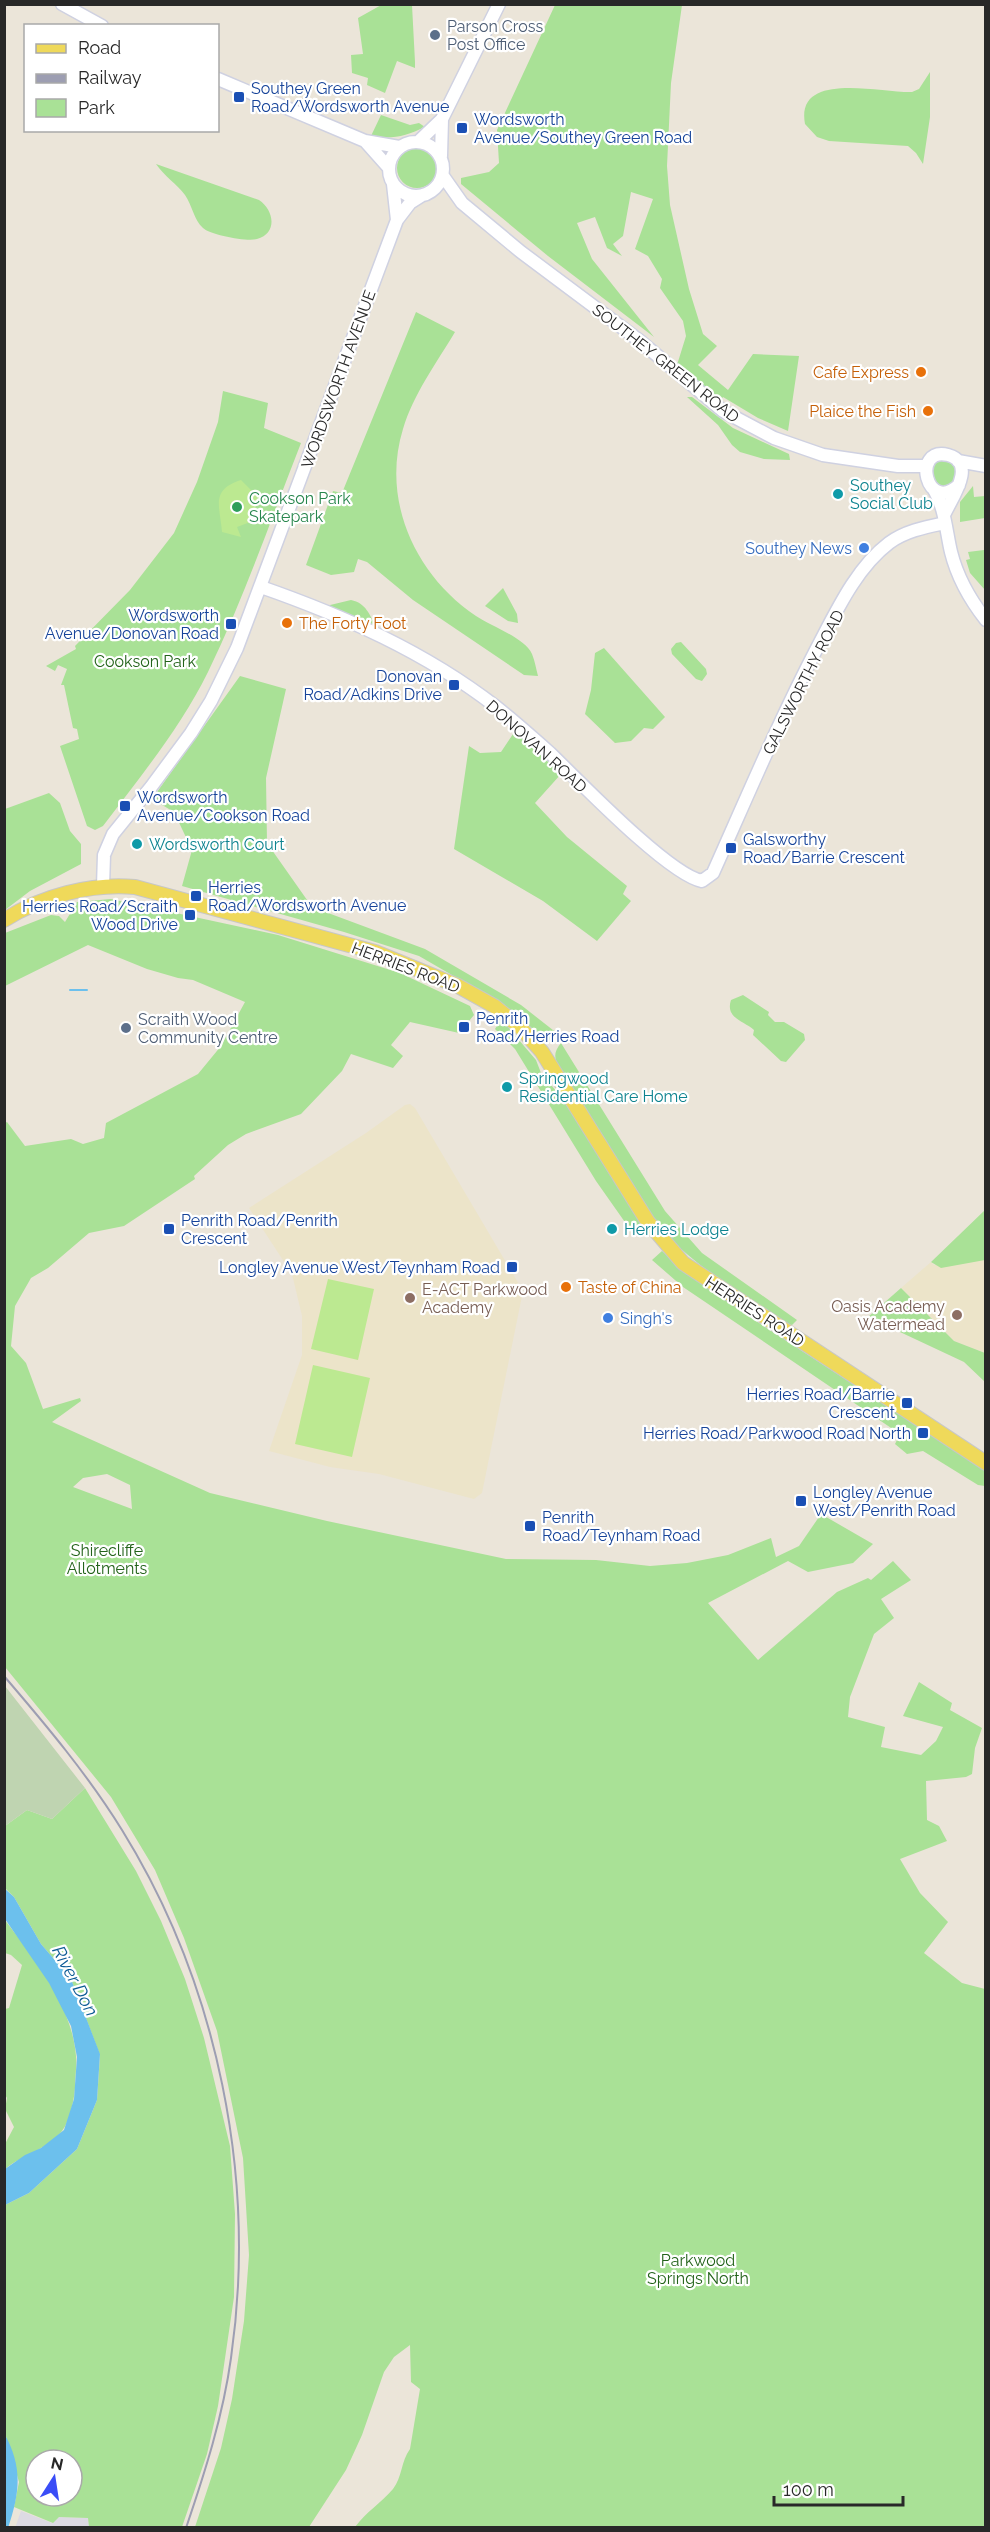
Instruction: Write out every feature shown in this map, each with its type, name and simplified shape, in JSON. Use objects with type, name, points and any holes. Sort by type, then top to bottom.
[{"type":"main road","name":"HERRIES ROAD","points":[[4,920],[36,904],[103,886],[135,887],[375,952],[458,986],[494,1006],[520,1027],[542,1052],[648,1222],[683,1263],[986,1464]]},
{"type":"street","points":[[62,4],[98,24]]},
{"type":"street","points":[[419,141],[442,118],[499,4]]},
{"type":"street","points":[[219,79],[365,141],[399,147]]},
{"type":"street","points":[[441,156],[436,149],[419,141],[399,147],[390,160],[389,168],[393,184],[405,194],[425,194],[435,189],[443,176],[442,118]]},
{"type":"street","points":[[365,141],[389,168]]},
{"type":"street","name":"SOUTHEY GREEN ROAD","points":[[443,176],[462,204],[521,252],[639,341],[723,411],[748,426],[799,448],[823,455],[898,466],[927,466]]},
{"type":"street","name":"WORDSWORTH AVENUE","points":[[393,184],[397,202],[397,220]]},
{"type":"street","name":"SOUTHEY GREEN ROAD","points":[[425,194],[462,204]]},
{"type":"street","name":"WORDSWORTH AVENUE","points":[[103,886],[103,864],[108,843],[170,763],[211,701],[234,654],[397,220],[410,203],[425,194]]},
{"type":"street","points":[[984,466],[940,455],[930,460],[925,472],[944,518],[951,554],[959,575],[986,620]]},
{"type":"street","points":[[944,518],[960,482],[962,468],[958,461]]},
{"type":"street","name":"SOUTHEY GREEN ROAD","points":[[898,466],[931,486]]},
{"type":"street","points":[[931,486],[938,491],[949,491],[984,466]]},
{"type":"street","name":"GALSWORTHY ROAD","points":[[702,881],[713,873],[786,709],[826,630],[853,584],[890,542],[944,518]]},
{"type":"street","name":"DONOVAN ROAD","points":[[261,587],[322,609],[375,633],[466,685],[529,735],[648,845],[687,875],[702,881]]},
{"type":"shaded area","name":"E-ACT Parkwood Academy","points":[[410,1104],[415,1108],[523,1291],[482,1493],[474,1499],[379,1474],[330,1467],[269,1451],[302,1355],[302,1316],[292,1274],[249,1208],[366,1133],[405,1105]]},
{"type":"shaded area","name":"Oasis Academy Watermead","points":[[985,1260],[985,1353],[954,1341],[901,1288],[931,1262],[934,1265]]},
{"type":"shaded area","points":[[21,2511],[52,2523],[59,2517],[88,2518],[89,2527],[15,2528]]},
{"type":"green space","points":[[383,4],[412,5],[415,62],[415,68],[397,61],[385,93],[367,85],[368,78],[352,73],[351,55],[363,54],[358,18]]},
{"type":"green space","points":[[555,5],[682,5],[671,83],[667,166],[670,205],[689,289],[703,334],[717,346],[698,365],[728,390],[753,354],[799,356],[788,431],[758,418],[723,397],[720,401],[677,365],[686,336],[683,321],[660,288],[662,279],[648,256],[635,249],[653,199],[631,192],[623,236],[613,244],[622,256],[607,248],[595,217],[577,223],[592,259],[654,337],[548,256],[461,184],[461,178],[489,172],[499,163],[497,130]]},
{"type":"green space","points":[[930,72],[930,117],[923,164],[908,146],[829,141],[817,137],[805,124],[805,107],[813,96],[826,90],[861,88],[912,92],[919,89]]},
{"type":"green space","points":[[381,115],[410,125],[419,123],[425,127],[399,136],[386,138],[371,136]]},
{"type":"green space","points":[[417,148],[431,154],[437,168],[431,182],[417,188],[403,182],[397,168],[403,154]]},
{"type":"green space","points":[[156,164],[259,200],[268,209],[271,227],[264,236],[252,240],[207,231],[197,221],[185,195]]},
{"type":"green space","points":[[416,312],[455,332],[419,391],[403,429],[397,456],[397,482],[400,509],[408,534],[420,558],[454,599],[476,616],[528,648],[538,676],[524,675],[413,600],[367,562],[358,559],[354,572],[331,575],[306,565],[333,491],[342,493]]},
{"type":"green space","name":"Cookson Park","points":[[223,391],[268,403],[264,428],[301,443],[234,616],[208,672],[173,732],[103,826],[95,830],[87,826],[60,746],[79,739],[77,729],[73,728],[64,685],[61,685],[67,669],[58,665],[55,671],[46,666],[76,649],[75,646],[130,590],[174,533],[197,482],[218,422]]},
{"type":"green space","points":[[687,397],[692,397],[733,428],[789,454],[790,460],[764,459],[740,452],[718,425]]},
{"type":"green space","points":[[944,460],[953,464],[957,473],[953,482],[944,486],[935,482],[931,473],[935,464]]},
{"type":"green space","name":"Cookson Park Skatepark","points":[[241,480],[258,497],[253,521],[237,527],[241,537],[222,532],[219,500],[225,489]]},
{"type":"green space","points":[[973,486],[974,497],[985,496],[985,518],[960,522],[960,502]]},
{"type":"green space","points":[[984,550],[985,590],[970,573],[966,560],[970,559],[968,552]]},
{"type":"green space","points":[[503,588],[517,614],[518,623],[508,621],[485,606]]},
{"type":"green space","points":[[351,600],[364,607],[376,627],[326,606]]},
{"type":"green space","points":[[681,642],[706,669],[707,674],[702,681],[696,679],[672,654],[671,649],[676,643]]},
{"type":"green space","points":[[604,648],[665,717],[653,729],[644,728],[631,741],[615,743],[585,714],[591,690],[595,653]]},
{"type":"green space","points":[[240,676],[286,689],[266,778],[267,843],[312,907],[425,949],[521,1005],[558,1034],[549,1040],[544,1038],[504,1005],[419,956],[182,886],[192,850],[174,812],[152,799]]},
{"type":"green space","points":[[515,731],[561,774],[535,803],[567,837],[627,886],[623,894],[631,901],[597,941],[543,901],[454,849],[469,746],[480,753],[501,752]]},
{"type":"green space","points":[[49,793],[60,803],[70,831],[81,844],[81,864],[30,891],[5,910],[5,809]]},
{"type":"green space","points":[[111,899],[278,935],[400,973],[470,1006],[474,1015],[459,1033],[410,1022],[391,1045],[403,1056],[393,1068],[351,1054],[342,1071],[301,1114],[246,1134],[228,1145],[194,1176],[195,1179],[124,1226],[89,1233],[48,1268],[31,1278],[15,1306],[11,1346],[26,1363],[43,1409],[80,1398],[81,1401],[52,1422],[210,1493],[327,1521],[506,1559],[596,1560],[650,1566],[687,1563],[728,1555],[771,1538],[776,1557],[799,1546],[821,1514],[873,1544],[853,1563],[808,1572],[788,1561],[708,1603],[758,1660],[837,1592],[868,1578],[871,1580],[893,1561],[911,1580],[881,1599],[894,1618],[874,1634],[850,1697],[848,1717],[885,1727],[881,1747],[921,1755],[936,1741],[943,1727],[903,1716],[919,1682],[952,1703],[950,1710],[982,1728],[975,1748],[972,1774],[966,1777],[926,1781],[927,1820],[939,1826],[947,1841],[900,1859],[920,1893],[948,1922],[924,1953],[962,1983],[985,1989],[985,2527],[355,2527],[393,2489],[410,2449],[420,2389],[411,2382],[410,2345],[394,2357],[384,2372],[362,2435],[346,2470],[309,2527],[195,2527],[221,2448],[232,2399],[244,2321],[249,2255],[243,2158],[217,2031],[184,1938],[155,1870],[111,1797],[5,1667],[5,1123],[7,1122],[25,1146],[71,1139],[83,1144],[104,1138],[106,1123],[198,1074],[221,1046],[245,1002],[193,980],[147,969],[88,945],[5,986],[5,933],[51,915],[59,916],[65,922],[77,902]],"holes":[[[107,1474],[130,1485],[132,1509],[73,1487],[83,1478]]]},
{"type":"green space","points":[[743,995],[769,1012],[768,1015],[775,1022],[784,1022],[804,1034],[805,1040],[786,1062],[781,1061],[753,1035],[754,1030],[733,1015],[731,1000]]},
{"type":"green space","points":[[501,1019],[536,1060],[541,1073],[562,1098],[646,1232],[634,1235],[596,1181],[515,1049],[495,1029]]},
{"type":"green space","points":[[561,1043],[665,1211],[702,1253],[797,1320],[792,1325],[786,1324],[701,1265],[656,1223],[556,1062],[555,1056]]},
{"type":"green space","points":[[985,1210],[985,1260],[941,1268],[931,1262]]},
{"type":"green space","points":[[662,1251],[756,1321],[985,1470],[985,1486],[978,1485],[923,1451],[907,1454],[895,1444],[900,1434],[683,1287],[652,1260]]},
{"type":"green space","points":[[328,1279],[374,1289],[358,1360],[311,1349]]},
{"type":"green space","points":[[901,1288],[954,1341],[985,1353],[985,1382],[964,1362],[868,1317]]},
{"type":"green space","points":[[313,1365],[370,1378],[352,1457],[295,1444]]},
{"type":"green space","points":[[5,1686],[85,1788],[52,1819],[27,1810],[5,1826]]},
{"type":"green space","points":[[85,1788],[136,1871],[161,1921],[185,1979],[204,2038],[230,2146],[235,2214],[234,2297],[218,2406],[207,2454],[182,2527],[89,2527],[88,2518],[59,2517],[53,2523],[14,2507],[19,2482],[5,2433],[5,2205],[29,2193],[77,2149],[97,2100],[100,2055],[71,1979],[41,1944],[14,1897],[5,1888],[5,1826],[27,1810],[52,1819]]},
{"type":"green space","points":[[4,1919],[50,1983],[67,2019],[76,2056],[73,2104],[62,2131],[50,2143],[5,2169],[5,2144],[14,2127],[5,2109],[7,2098],[4,2093],[5,2009],[9,2008],[22,1965],[11,1955],[5,1953]]},
{"type":"water","points":[[4,1888],[14,1897],[41,1944],[71,1979],[100,2054],[97,2100],[77,2149],[29,2193],[5,2205],[5,2169],[25,2155],[41,2148],[64,2130],[74,2099],[77,2057],[71,2026],[49,1983],[5,1919]]},
{"type":"water","points":[[4,2433],[14,2457],[18,2480],[8,2528],[4,2527]]},
{"type":"waterway","points":[[70,990],[87,990]]},
{"type":"railway","points":[[4,1676],[81,1770],[122,1830],[155,1890],[183,1953],[206,2018],[222,2085],[233,2153],[238,2221],[238,2290],[231,2358],[223,2401],[186,2528]]},
{"type":"place","name":"Parson Cross Post Office","points":[[435,35]]},
{"type":"place","name":"Southey Green Road/Wordsworth Avenue","points":[[239,97]]},
{"type":"place","name":"Wordsworth Avenue/Southey Green Road","points":[[462,128]]},
{"type":"place","name":"Cafe Express","points":[[921,372]]},
{"type":"place","name":"Plaice the Fish","points":[[928,411]]},
{"type":"place","name":"Southey Social Club","points":[[838,494]]},
{"type":"place","name":"Cookson Park Skatepark","points":[[237,507]]},
{"type":"place","name":"Southey News","points":[[864,548]]},
{"type":"place","name":"The Forty Foot","points":[[287,623]]},
{"type":"place","name":"Wordsworth Avenue/Donovan Road","points":[[231,624]]},
{"type":"place","name":"Donovan Road/Adkins Drive","points":[[454,685]]},
{"type":"place","name":"Wordsworth Avenue/Cookson Road","points":[[125,806]]},
{"type":"place","name":"Wordsworth Court","points":[[137,844]]},
{"type":"place","name":"Galsworthy Road/Barrie Crescent","points":[[731,848]]},
{"type":"place","name":"Herries Road/Wordsworth Avenue","points":[[196,896]]},
{"type":"place","name":"Herries Road/Scraith Wood Drive","points":[[190,915]]},
{"type":"place","name":"Penrith Road/Herries Road","points":[[464,1027]]},
{"type":"place","name":"Scraith Wood Community Centre","points":[[126,1028]]},
{"type":"place","name":"Springwood Residential Care Home","points":[[507,1087]]},
{"type":"place","name":"Penrith Road/Penrith Crescent","points":[[169,1229]]},
{"type":"place","name":"Herries Lodge","points":[[612,1229]]},
{"type":"place","name":"Longley Avenue West/Teynham Road","points":[[512,1267]]},
{"type":"place","name":"Taste of China","points":[[566,1287]]},
{"type":"place","name":"E-ACT Parkwood Academy","points":[[410,1298]]},
{"type":"place","name":"Oasis Academy Watermead","points":[[957,1315]]},
{"type":"place","name":"Singh's","points":[[608,1318]]},
{"type":"place","name":"Herries Road/Barrie Crescent","points":[[907,1403]]},
{"type":"place","name":"Herries Road/Parkwood Road North","points":[[923,1433]]},
{"type":"place","name":"Longley Avenue West/Penrith Road","points":[[801,1501]]},
{"type":"place","name":"Penrith Road/Teynham Road","points":[[530,1526]]},
{"type":"park label","name":"Shirecliffe Allotments","points":[[107,1559]]},
{"type":"park label","name":"Parkwood Springs North","points":[[698,2269]]},
{"type":"water label","name":"River Don","points":[[75,1981]]}]
